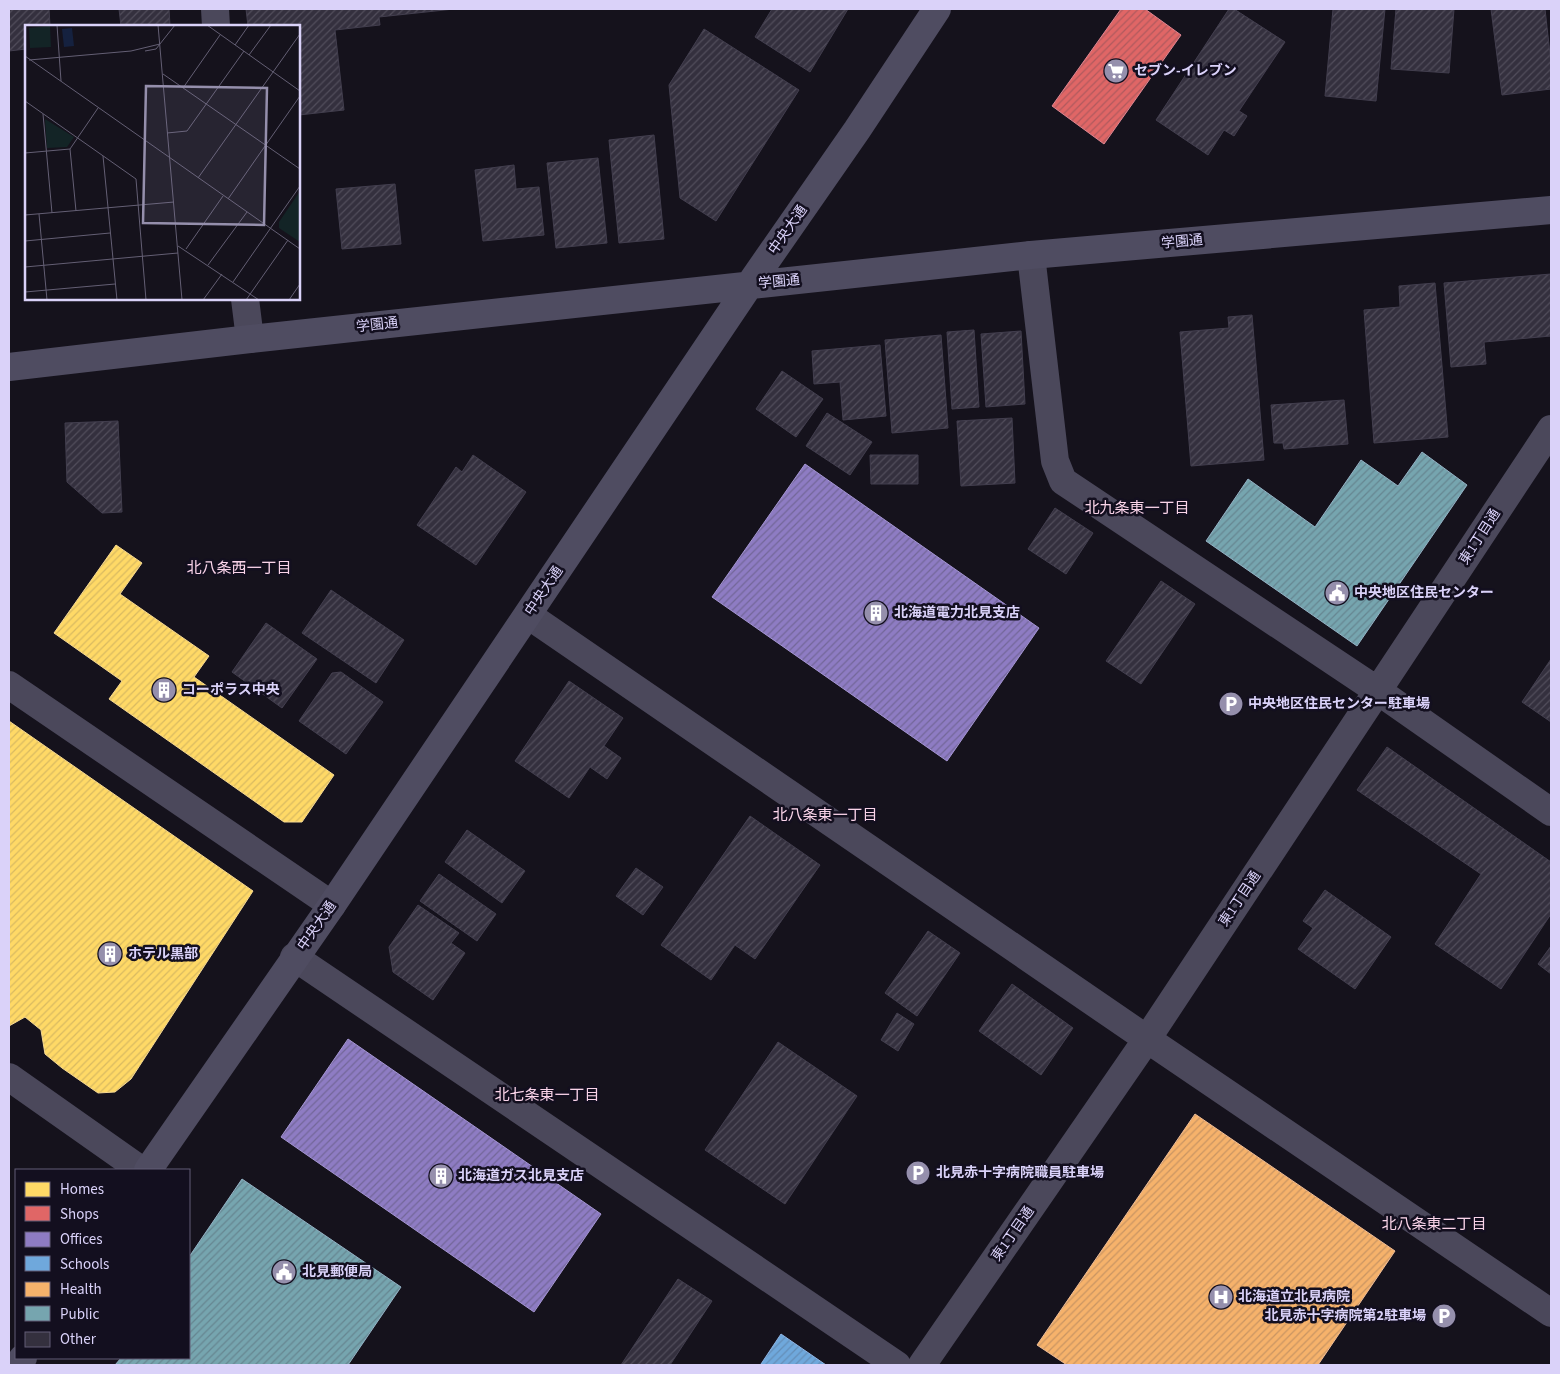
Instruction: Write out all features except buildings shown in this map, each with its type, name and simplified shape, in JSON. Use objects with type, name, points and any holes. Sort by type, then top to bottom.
[{"type":"street","points":[[215,9],[216,25]]},
{"type":"street","name":"中央大通","points":[[149,1169],[294,957],[332,905],[750,284],[938,9]]},
{"type":"street","name":"学園通","points":[[9,367],[750,284],[1032,255],[1551,210]]},
{"type":"street","points":[[1032,255],[1054,461],[1062,481],[1378,691],[1551,812]]},
{"type":"street","points":[[246,300],[250,339]]},
{"type":"street","name":"東1丁目通","points":[[922,1365],[1147,1040],[1551,429]]},
{"type":"street","points":[[528,615],[1147,1040],[1551,1313]]},
{"type":"street","points":[[9,685],[332,905]]},
{"type":"street","points":[[294,957],[897,1365]]},
{"type":"street","points":[[9,1077],[139,1169]]},
{"type":"place","name":"セブン-イレブン","points":[[1116,71]]},
{"type":"place","name":"中央地区住民センター","points":[[1337,593]]},
{"type":"place","name":"北海道電力北見支店","points":[[876,613]]},
{"type":"place","name":"コーポラス中央","points":[[164,690]]},
{"type":"place","name":"中央地区住民センター駐車場","points":[[1231,704]]},
{"type":"place","name":"ホテル黒部","points":[[110,954]]},
{"type":"place","name":"北見赤十字病院職員駐車場","points":[[918,1173]]},
{"type":"place","name":"北海道ガス北見支店","points":[[441,1176]]},
{"type":"place","name":"北見郵便局","points":[[284,1272]]},
{"type":"place","name":"北海道立北見病院","points":[[1221,1297]]},
{"type":"place","name":"北見赤十字病院第2駐車場","points":[[1444,1316]]},
{"type":"district","name":"北九条東一丁目","points":[[1137,508]]},
{"type":"district","name":"北八条西一丁目","points":[[239,568]]},
{"type":"district","name":"北八条東一丁目","points":[[825,815]]},
{"type":"district","name":"北七条東一丁目","points":[[547,1095]]},
{"type":"district","name":"北八条東二丁目","points":[[1434,1224]]}]
